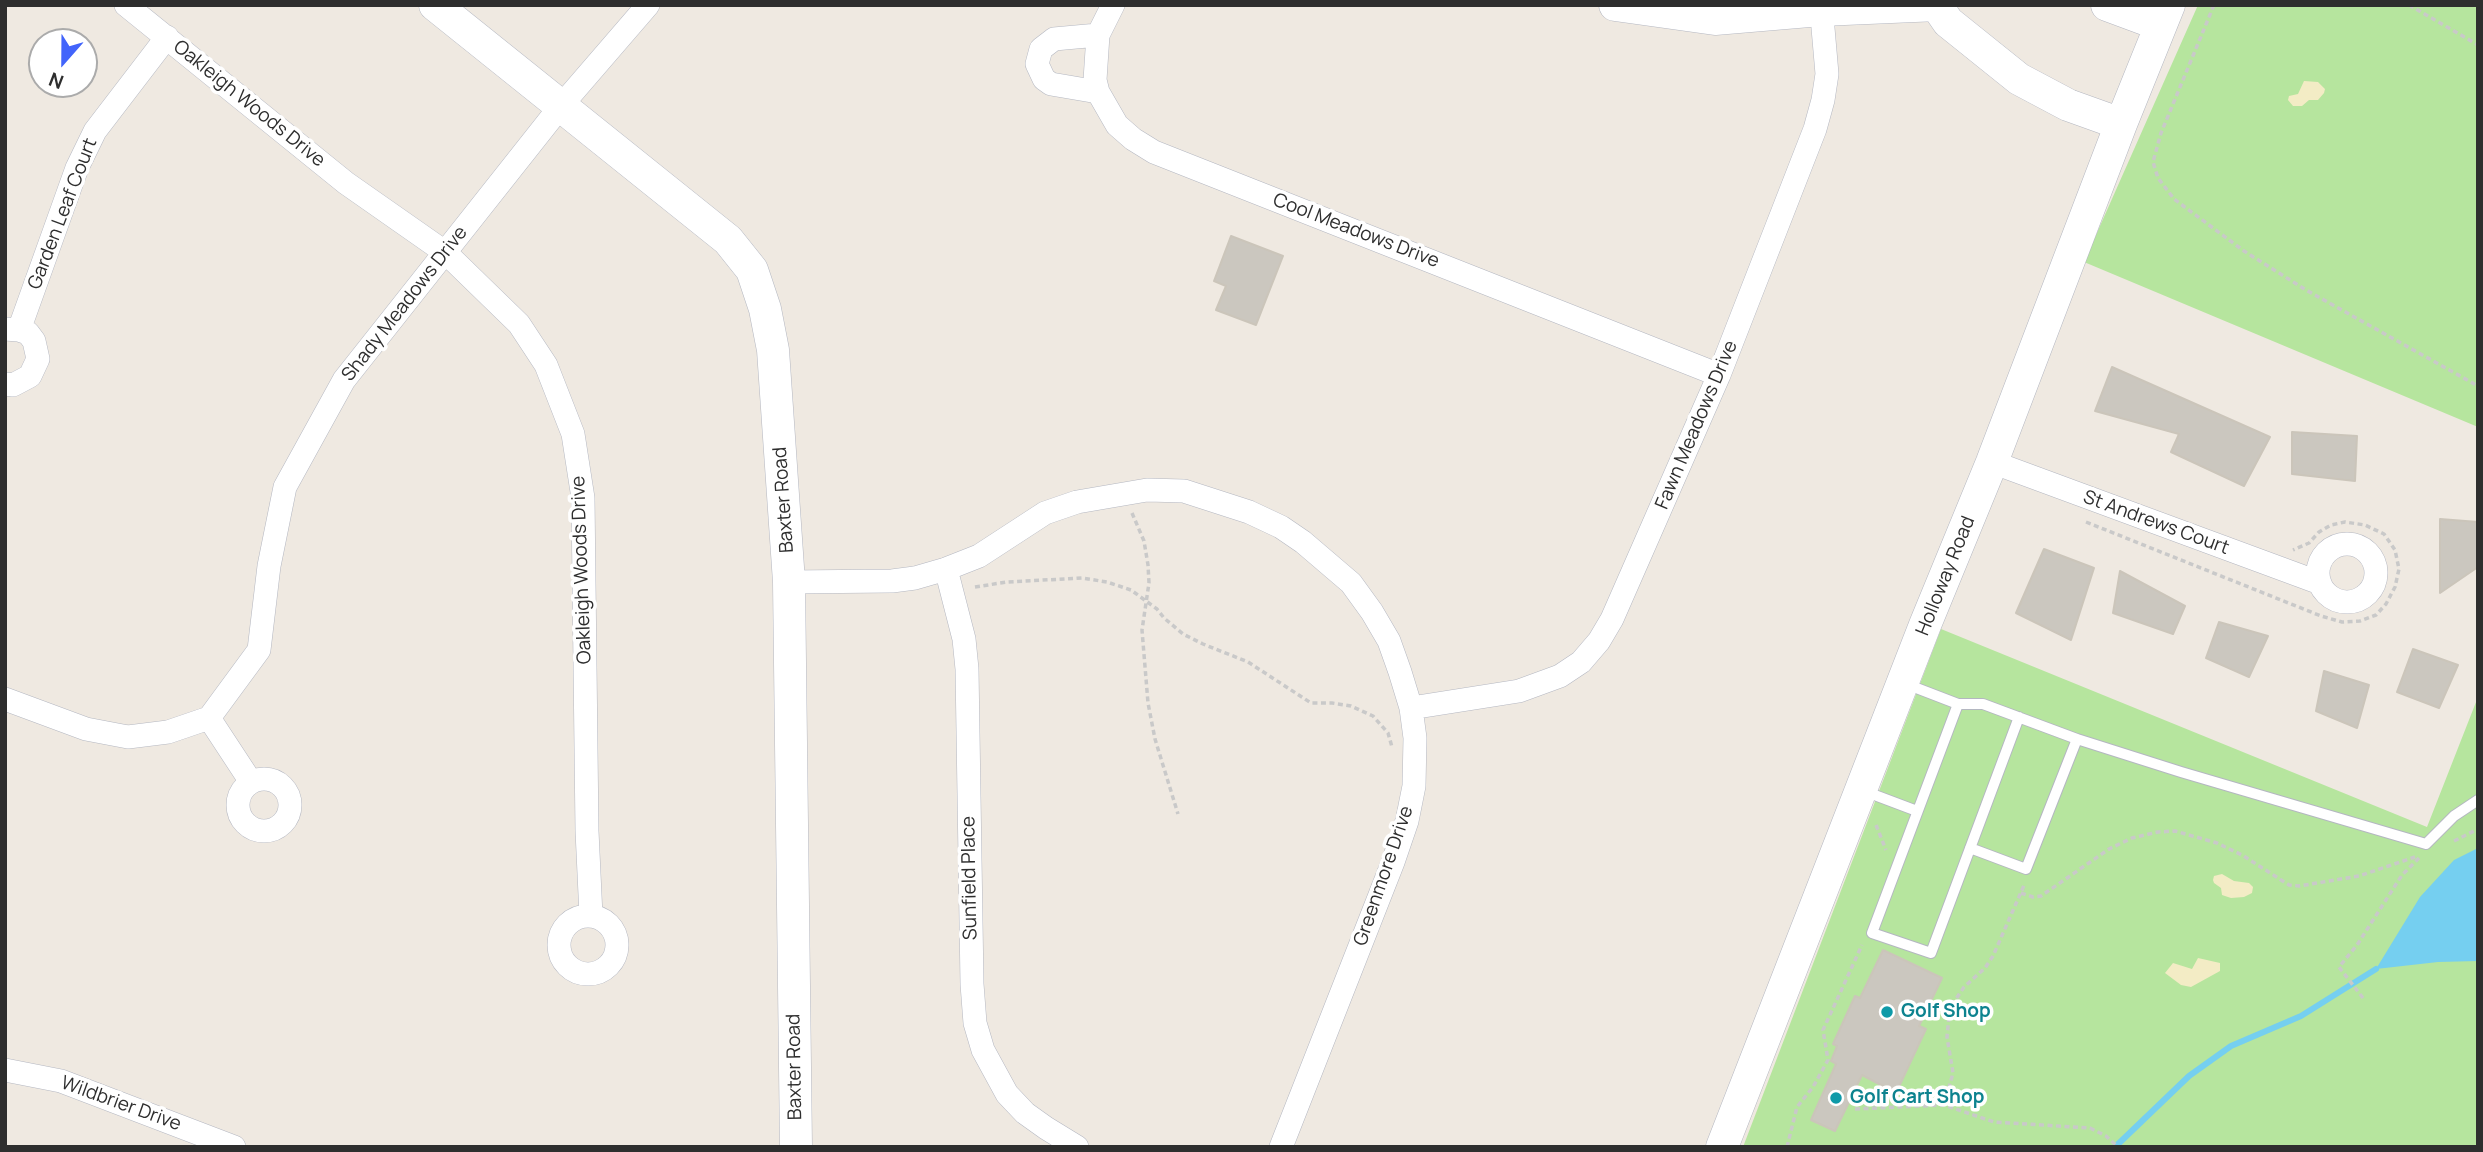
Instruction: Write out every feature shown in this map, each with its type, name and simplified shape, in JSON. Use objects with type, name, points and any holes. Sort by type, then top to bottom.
[{"type":"street","name":"Oakleigh Woods Drive","points":[[126,5],[346,183],[446,253],[519,324],[546,365],[573,434],[583,498],[587,831],[591,916]]},
{"type":"street","name":"Baxter Road","points":[[435,5],[727,240],[752,270],[765,309],[773,350],[789,582],[796,1147]]},
{"type":"street","name":"Shady Meadows Drive","points":[[209,718],[259,650],[268,566],[285,487],[344,380],[560,107],[648,5]]},
{"type":"street","name":"Cool Meadows Drive","points":[[1113,5],[1098,35],[1095,80],[1098,92],[1118,125],[1133,139],[1154,152],[1720,375]]},
{"type":"street","points":[[1615,5],[1714,19],[1821,8],[1938,6],[1948,22],[2019,79],[2068,105],[2121,124]]},
{"type":"street","points":[[2107,5],[2165,15]]},
{"type":"street","name":"Fawn Meadows Drive","points":[[1411,708],[1519,691],[1560,676],[1581,662],[1599,641],[1612,619],[1720,375],[1815,129],[1827,74],[1821,8]]},
{"type":"street","name":"Holloway Road","points":[[1722,1147],[1992,463],[2165,15]]},
{"type":"street","points":[[1098,35],[1054,39],[1041,49],[1037,64],[1044,79],[1051,84],[1098,92]]},
{"type":"street","name":"Garden Leaf Court","points":[[5,384],[13,385],[30,376],[38,359],[34,341],[28,333],[12,330],[77,168],[95,131],[167,37]]},
{"type":"street","name":"St Andrews Court","points":[[1992,463],[2320,583]]},
{"type":"street","name":"Greenmore Drive","points":[[789,582],[892,581],[946,569],[979,556],[1045,513],[1077,502],[1147,490],[1184,491],[1248,512],[1281,527],[1328,561],[1351,583],[1389,640],[1411,708],[1415,738],[1414,786],[1407,821],[1281,1147]]},
{"type":"street","name":"Sunfield Place","points":[[946,569],[964,639],[967,669],[975,1023],[988,1060],[1007,1094],[1035,1120],[1077,1147]]},
{"type":"street","points":[[5,699],[86,729],[128,737],[168,732],[209,718],[251,782]]},
{"type":"street","name":"Wildbrier Drive","points":[[5,1070],[61,1081],[234,1147]]},
{"type":"lane","points":[[1903,683],[1958,704],[1983,704],[2077,739],[2181,772],[2426,844],[2454,816],[2478,800]]},
{"type":"lane","points":[[1958,704],[1872,933],[1931,953],[2019,718]]},
{"type":"lane","points":[[1970,848],[2026,869],[2077,739]]},
{"type":"lane","points":[[1861,790],[1917,811]]},
{"type":"path","points":[[2214,5],[2161,132],[2153,162],[2158,178],[2174,199],[2244,250],[2306,290],[2478,386]]},
{"type":"path","points":[[2409,5],[2478,45]]},
{"type":"path","points":[[1131,511],[1144,541],[1148,565],[1149,583],[1142,630],[1148,703],[1155,740],[1178,814]]},
{"type":"path","points":[[2080,520],[2342,622],[2360,621],[2376,615],[2395,587],[2399,569],[2395,550],[2384,534],[2365,525],[2345,522],[2331,525],[2319,531],[2297,550],[2288,550]]},
{"type":"path","points":[[975,587],[1007,582],[1082,578],[1131,590],[1183,634],[1248,662],[1311,703],[1351,706],[1373,716],[1388,733],[1393,752]]},
{"type":"path","points":[[1874,820],[1886,848],[1881,861]]},
{"type":"path","points":[[2021,893],[2033,897],[2041,896],[2109,849],[2132,838],[2158,832],[2175,831],[2217,843],[2242,855],[2289,885],[2299,886],[2359,876],[2421,855],[2478,829]]},
{"type":"path","points":[[2363,998],[2339,967],[2357,945],[2402,875],[2421,855],[2426,844]]},
{"type":"path","points":[[1944,1105],[1954,1073],[1947,1037],[1954,1002],[1993,956],[2026,880],[2026,869]]},
{"type":"path","points":[[1787,1147],[1797,1107],[1813,1087],[1828,1060],[1823,1030],[1864,941]]},
{"type":"path","points":[[1855,1109],[1944,1105],[1994,1122],[2090,1128],[2106,1136],[2118,1147]]},
{"type":"green space","points":[[2198,5],[2478,5],[2478,427],[2084,262]]},
{"type":"green space","points":[[1941,629],[2427,827],[2478,697],[2478,1147],[1743,1147]]},
{"type":"sand","points":[[2304,81],[2318,82],[2325,89],[2324,93],[2318,100],[2309,100],[2302,106],[2293,106],[2288,100],[2289,96],[2298,94]]},
{"type":"sand","points":[[2222,874],[2234,881],[2249,883],[2253,887],[2252,893],[2231,898],[2222,895],[2221,888],[2213,880],[2214,876]]},
{"type":"sand","points":[[2198,958],[2220,963],[2220,971],[2191,987],[2181,985],[2165,973],[2173,963],[2192,969]]},
{"type":"water","points":[[2478,848],[2478,961],[2438,962],[2376,969],[2420,897],[2454,860]]},
{"type":"building","points":[[1231,236],[1283,256],[1256,325],[1216,310],[1226,286],[1214,281]]},
{"type":"building","points":[[2112,367],[2270,437],[2244,486],[2171,452],[2179,434],[2095,411]]},
{"type":"building","points":[[2292,432],[2357,436],[2355,481],[2292,474]]},
{"type":"building","points":[[2440,519],[2478,522],[2478,567],[2440,593]]},
{"type":"building","points":[[2044,549],[2094,568],[2071,640],[2016,613]]},
{"type":"building","points":[[2120,571],[2185,606],[2173,634],[2113,613]]},
{"type":"building","points":[[2219,622],[2268,636],[2249,677],[2206,658]]},
{"type":"building","points":[[2413,649],[2458,665],[2439,708],[2397,692]]},
{"type":"building","points":[[2324,671],[2369,685],[2357,728],[2316,711]]},
{"type":"building","name":"Golf Shop","points":[[1883,950],[1942,978],[1919,1026],[1926,1029],[1896,1093],[1862,1075],[1835,1131],[1811,1120],[1836,1064],[1831,1061],[1837,1046],[1833,1044],[1855,996],[1860,998]]},
{"type":"waterway","points":[[2115,1147],[2189,1076],[2231,1046],[2301,1016],[2376,969]]},
{"type":"place","name":"Golf Shop","points":[[1887,1012]]},
{"type":"place","name":"Golf Cart Shop","points":[[1836,1098]]}]
